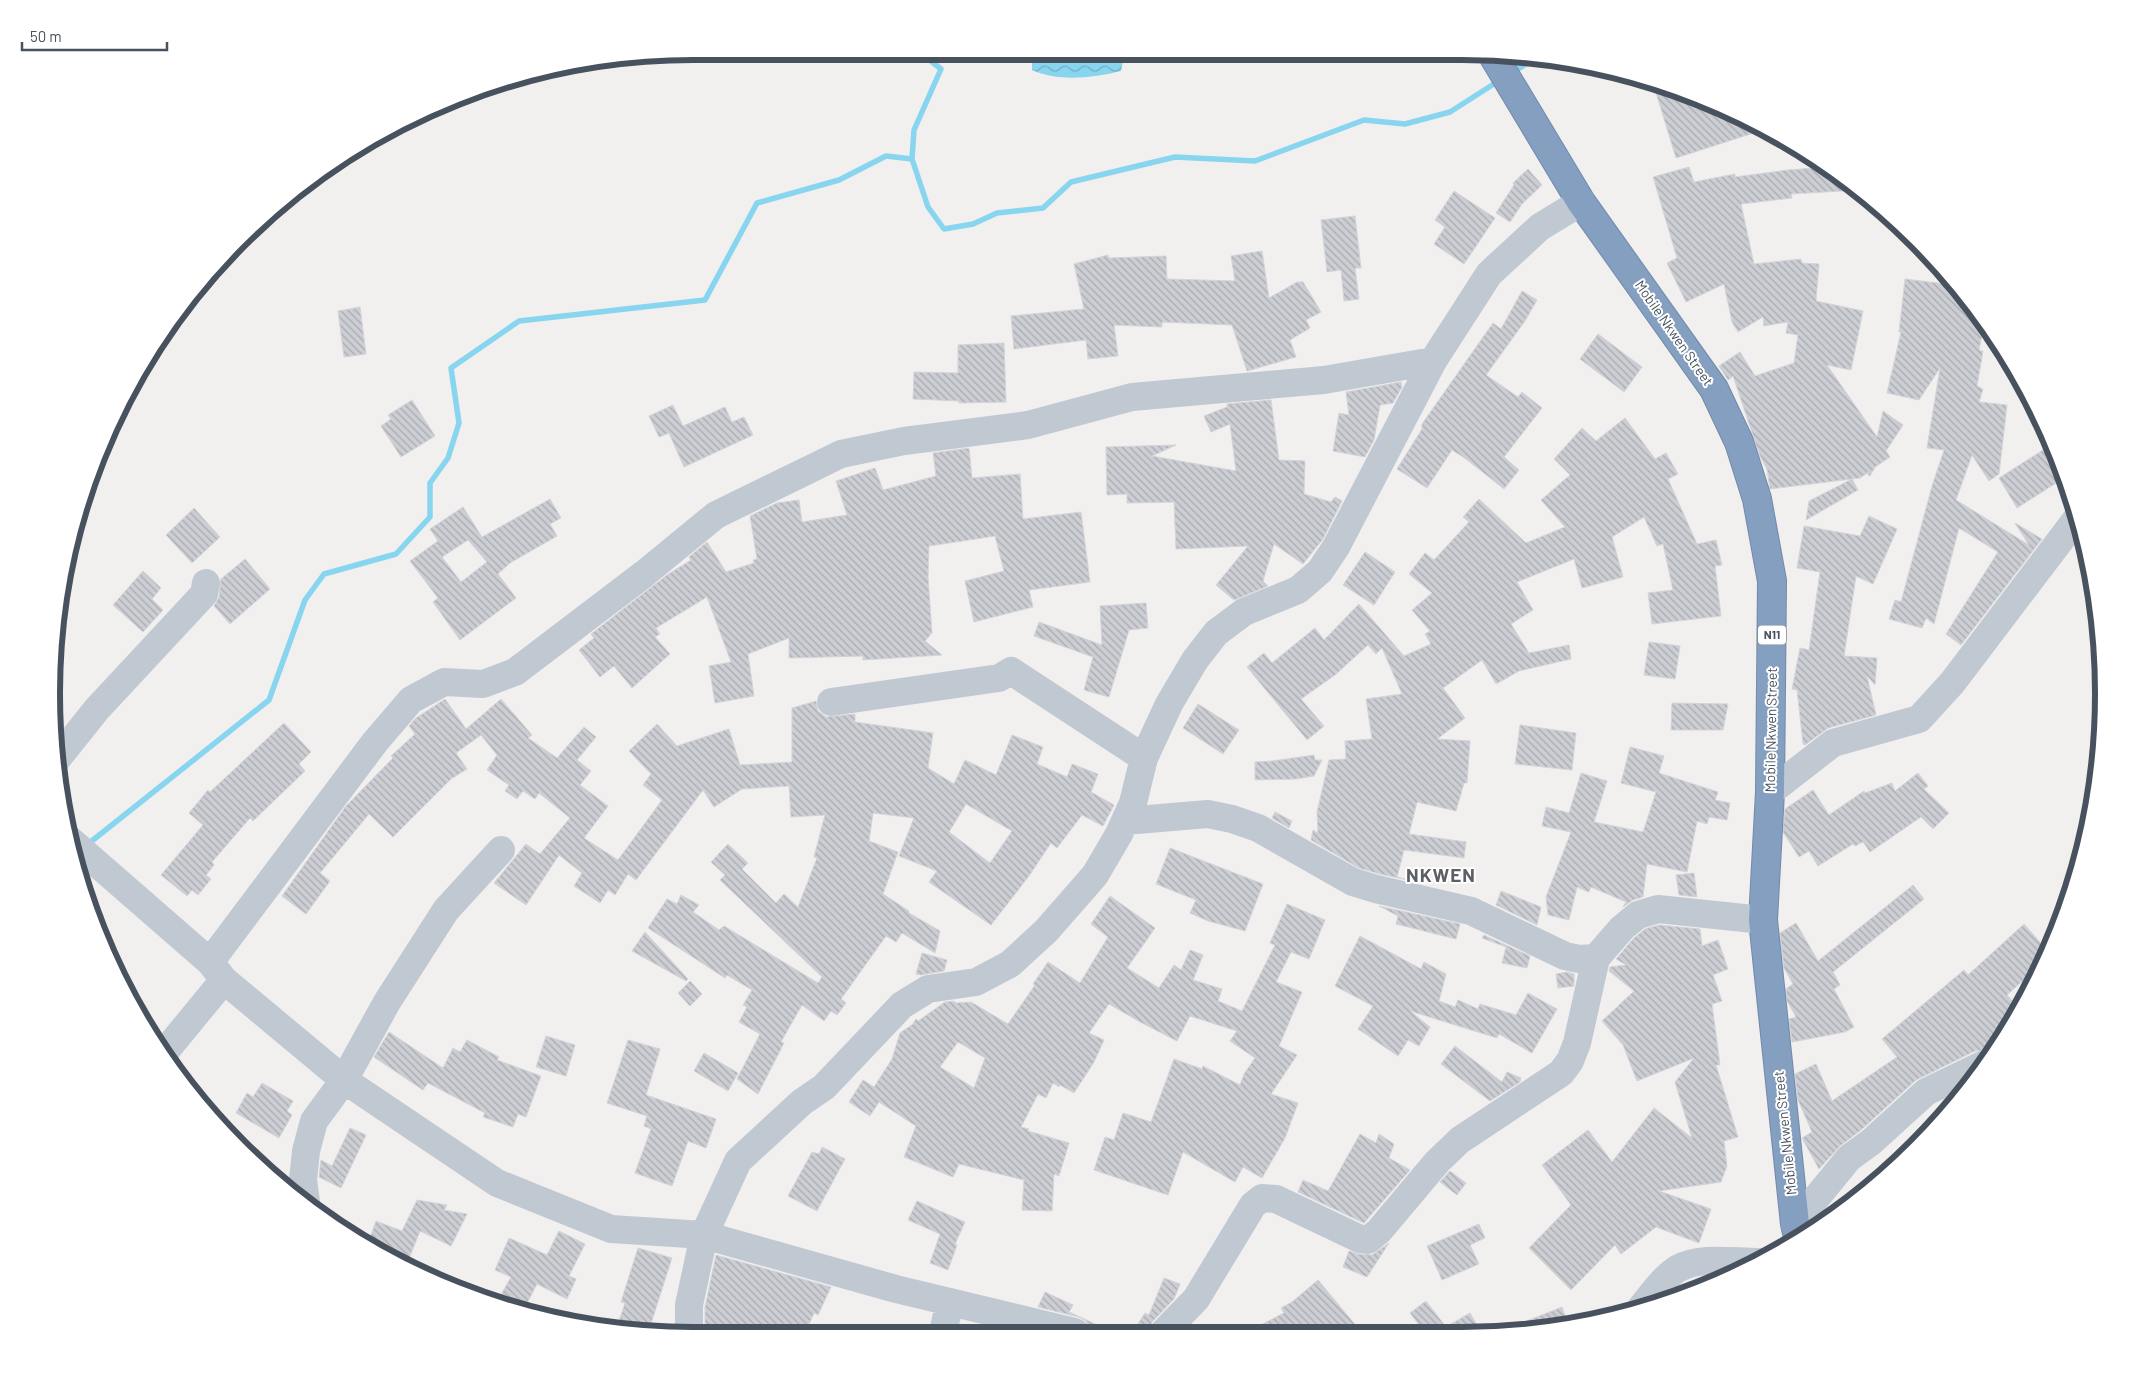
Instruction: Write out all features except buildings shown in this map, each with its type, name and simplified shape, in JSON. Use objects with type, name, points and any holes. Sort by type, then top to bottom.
[{"type":"highway","name":"Mobile Nkwen Street","points":[[1496,61],[1581,202],[1714,389],[1739,442],[1757,499],[1772,581],[1770,792],[1763,920],[1797,1230]]},
{"type":"street","points":[[689,1327],[689,1305],[704,1236],[738,1161],[802,1102],[824,1087],[902,1006],[928,989],[976,982],[1010,964],[1046,932],[1095,875],[1125,821],[1133,803],[1144,758],[1169,704],[1195,660],[1216,632],[1244,612],[1298,590],[1320,571],[1336,547],[1433,361],[1489,274],[1540,227],[1581,202]]},
{"type":"street","points":[[168,1046],[217,971],[375,742],[411,700],[444,682],[484,684],[515,672],[644,574],[724,510],[841,454],[850,452],[904,441],[1028,425],[1132,398],[1324,380],[1433,361]]},
{"type":"street","points":[[1770,792],[1833,743],[1918,719],[1952,683],[2072,525]]},
{"type":"street","points":[[63,751],[97,708],[204,594],[206,583]]},
{"type":"street","points":[[830,702],[999,678],[1011,671],[1144,758]]},
{"type":"street","points":[[1125,821],[1208,814],[1232,819],[1258,828],[1353,882],[1470,911],[1565,956],[1580,959],[1596,958]]},
{"type":"street","points":[[80,849],[217,971],[344,1080],[497,1184],[611,1228],[704,1236],[950,1302],[1054,1327]]},
{"type":"street","points":[[305,1193],[303,1180],[306,1151],[314,1121],[344,1080],[387,1002],[446,910],[501,850]]},
{"type":"street","points":[[1169,1327],[1196,1299],[1253,1205],[1262,1198],[1276,1199],[1360,1239],[1368,1240],[1379,1231],[1437,1162],[1460,1140],[1561,1073],[1570,1061],[1577,1043],[1596,958],[1622,928],[1638,915],[1658,908],[1763,920]]},
{"type":"street","points":[[1797,1230],[1849,1158],[1871,1142],[1926,1092],[1970,1071]]},
{"type":"street","points":[[1650,1298],[1677,1270],[1698,1261],[1742,1262]]},
{"type":"street","points":[[944,1327],[950,1302]]},
{"type":"water","points":[[1032,60],[1123,61],[1121,71],[1087,77],[1053,76],[1032,70]]},
{"type":"waterway","points":[[912,159],[914,130],[941,69],[930,60]]},
{"type":"waterway","points":[[1512,73],[1527,63]]},
{"type":"waterway","points":[[88,844],[269,700],[305,600],[324,574],[396,554],[430,517],[430,483],[448,458],[459,423],[451,368],[519,321],[705,300],[757,203],[839,180],[886,156],[912,159],[928,207],[944,229],[973,224],[997,213],[1043,208],[1071,182],[1175,157],[1255,161],[1364,120],[1405,124],[1450,112],[1500,80]]},
{"type":"district","name":"NKWEN","points":[[1441,875]]}]
